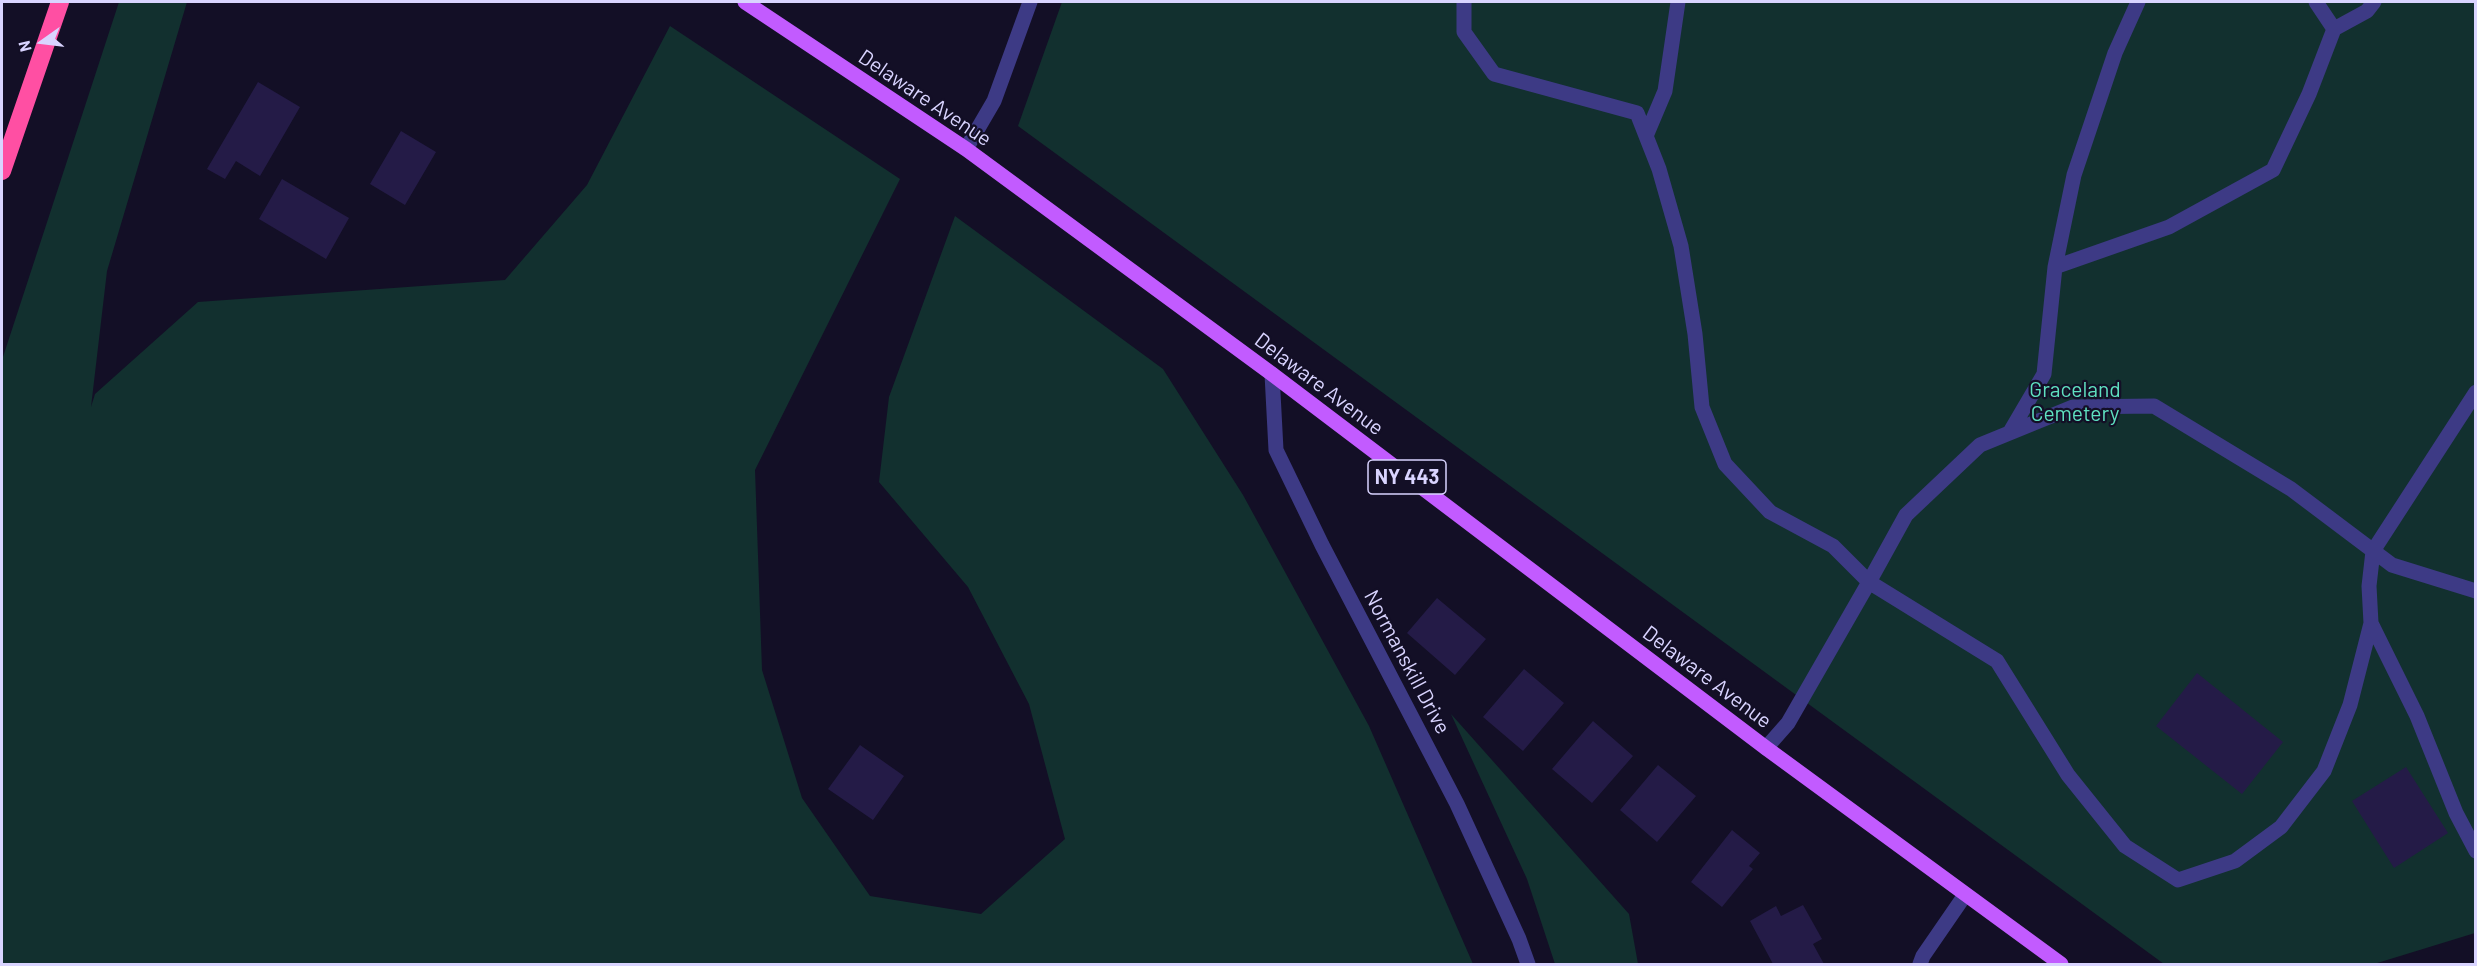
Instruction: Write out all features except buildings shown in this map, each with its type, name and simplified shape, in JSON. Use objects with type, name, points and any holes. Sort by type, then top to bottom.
[{"type":"highway","points":[[2,171],[60,2]]},
{"type":"main road","name":"Delaware Avenue","points":[[745,2],[966,149],[1272,374],[1766,748],[2061,964]]},
{"type":"street","points":[[966,149],[994,101],[1030,2]]},
{"type":"street","points":[[1464,2],[1464,32],[1494,74],[1637,113],[1659,169],[1681,246],[1695,334],[1702,407],[1725,464],[1770,512],[1833,546],[1869,582],[1998,662],[2068,775],[2125,846],[2178,880],[2235,861],[2272,834],[2281,827],[2324,771],[2349,705],[2371,623],[2369,586],[2373,551],[2475,392]]},
{"type":"street","points":[[1646,136],[1665,91],[1678,2]]},
{"type":"street","points":[[2010,432],[2044,374],[2055,267],[2074,175],[2115,53],[2138,2]]},
{"type":"street","points":[[2316,2],[2334,29]]},
{"type":"street","points":[[2055,267],[2169,227],[2273,170],[2309,94],[2334,29],[2367,10],[2374,2]]},
{"type":"street","name":"Normanskill Drive","points":[[1272,374],[1276,450],[1322,545],[1457,804],[1519,939],[1528,964]]},
{"type":"street","points":[[1766,748],[1788,723],[1906,515],[1980,445],[2073,407],[2154,406],[2290,489],[2392,566],[2475,591]]},
{"type":"street","points":[[2371,623],[2417,716],[2456,813],[2475,851]]},
{"type":"street","points":[[1920,964],[1923,956],[1965,895]]},
{"type":"green space","points":[[119,2],[187,2],[107,271],[91,407],[95,394],[198,302],[505,280],[587,185],[670,26],[900,179],[755,470],[762,670],[802,798],[870,896],[981,914],[1065,839],[1029,704],[968,587],[879,482],[889,397],[955,216],[1163,369],[1243,495],[1369,726],[1473,964],[2,964],[2,360]]},
{"type":"green space","name":"Graceland Cemetery","points":[[1062,2],[2475,2],[2475,933],[2374,964],[2164,964],[1018,126]]},
{"type":"green space","points":[[1451,714],[1629,914],[1638,964],[1555,964],[1527,879]]}]
